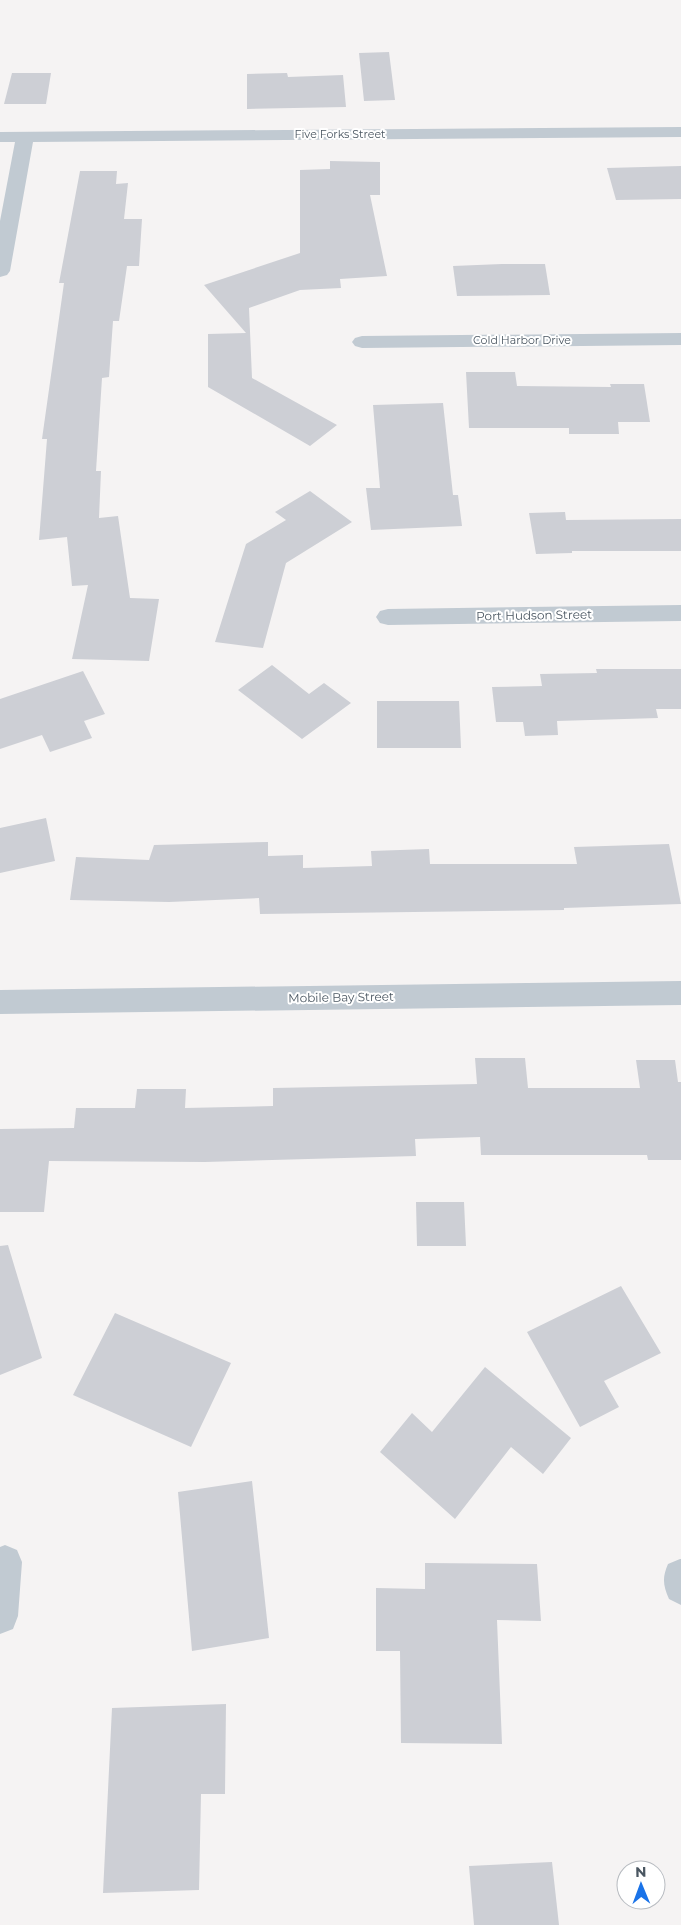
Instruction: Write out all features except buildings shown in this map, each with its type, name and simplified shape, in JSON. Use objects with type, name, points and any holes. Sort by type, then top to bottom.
[{"type":"street","name":"Five Forks Street","points":[[0,137],[681,132]]},
{"type":"street","points":[[0,271],[25,137]]},
{"type":"street","name":"Cold Harbor Drive","points":[[362,342],[681,339]]},
{"type":"street","name":"Port Hudson Street","points":[[388,617],[681,614]]},
{"type":"street","name":"Mobile Bay Street","points":[[0,1002],[681,993]]},
{"type":"street","points":[[0,1616],[6,1562]]}]
